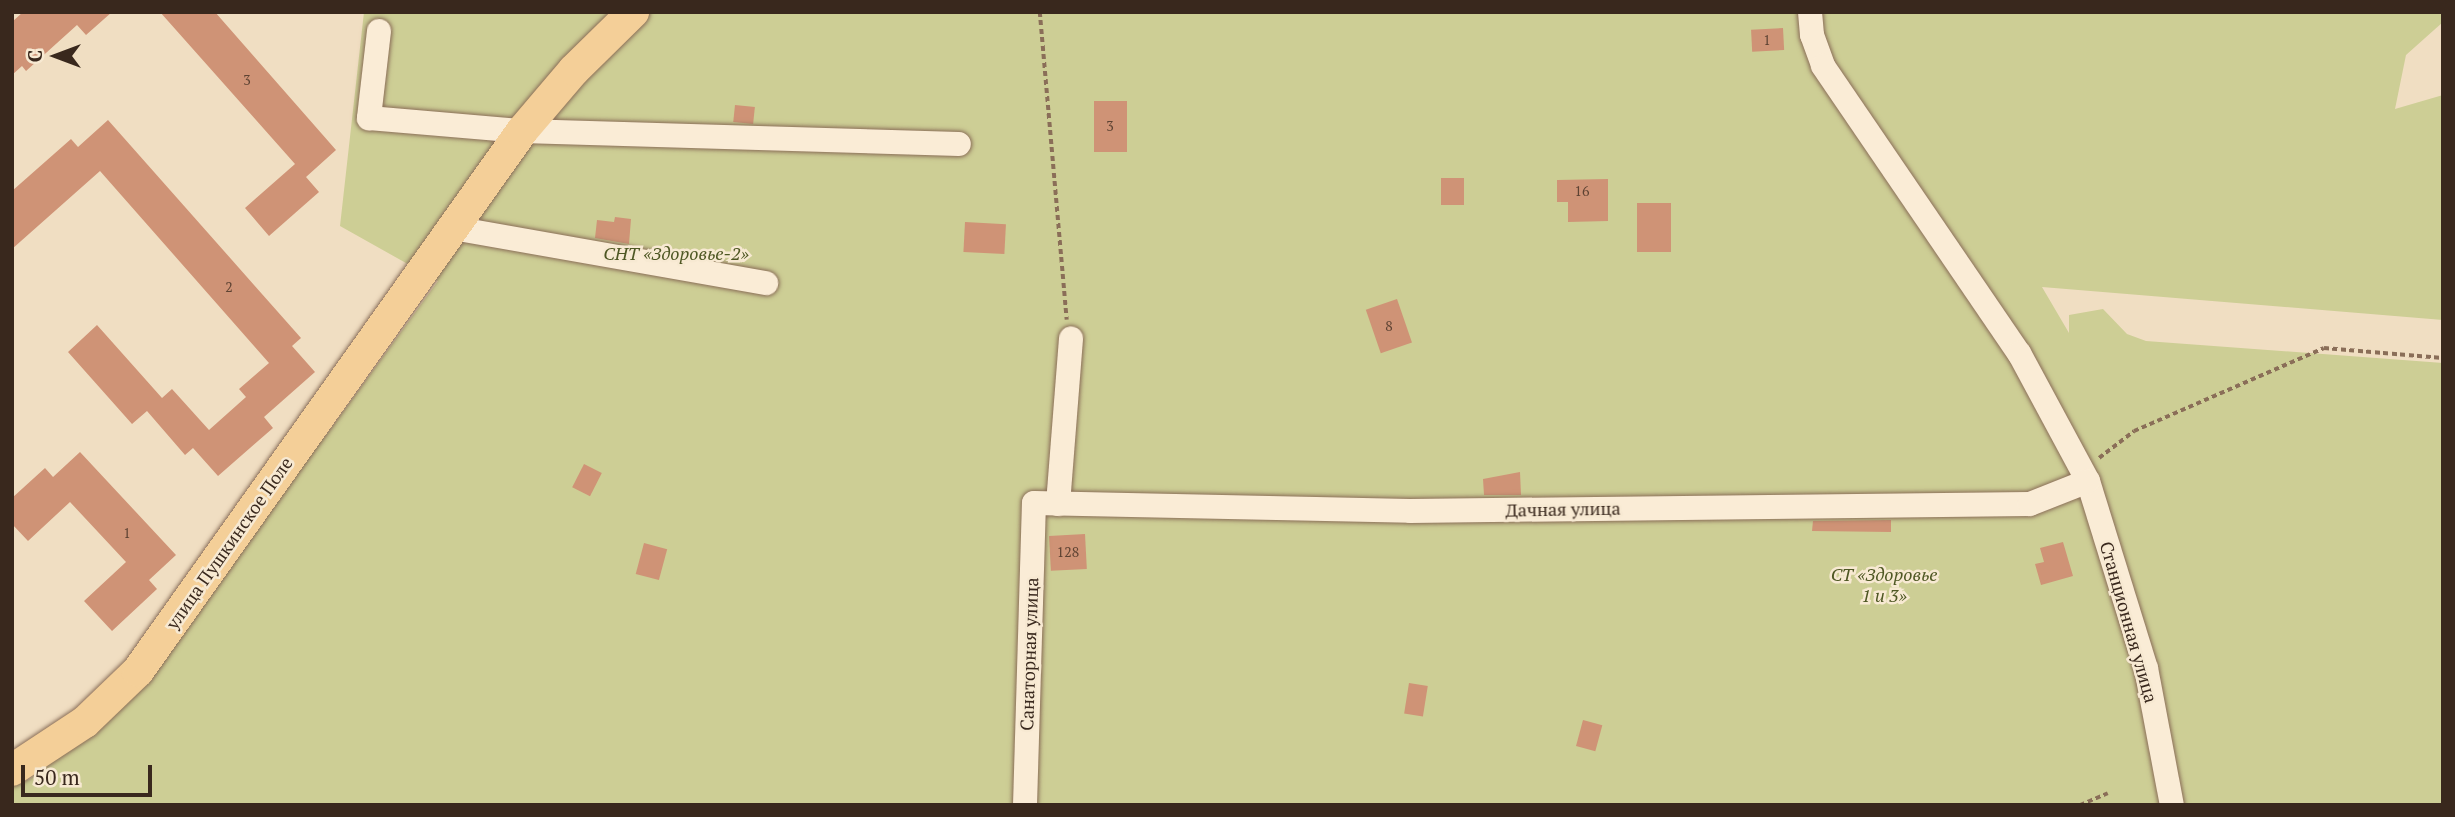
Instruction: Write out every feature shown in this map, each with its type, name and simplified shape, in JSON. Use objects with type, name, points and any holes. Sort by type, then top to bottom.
[{"type":"main road","name":"улица Пушкинское Поле","points":[[12,771],[85,722],[138,671],[522,131],[574,70],[633,12]]},
{"type":"street","name":"Станционная улица","points":[[1810,12],[1812,35],[1823,66],[1871,142],[2019,353],[2088,481],[2146,668],[2172,805]]},
{"type":"street","points":[[379,31],[369,118],[522,131],[959,144]]},
{"type":"street","points":[[453,228],[766,283]]},
{"type":"street","name":"Санаторная улица","points":[[1025,805],[1046,504],[1071,339]]},
{"type":"street","name":"Дачная улица","points":[[1046,504],[1410,510],[2030,504],[2088,481]]},
{"type":"path","points":[[1040,12],[1058,172],[1061,285],[1071,339]]},
{"type":"path","points":[[2088,481],[2096,461],[2134,430],[2324,348],[2443,358]]},
{"type":"path","points":[[2080,805],[2108,793]]},
{"type":"green space","points":[[364,12],[2443,12],[2443,22],[2406,55],[2395,109],[2443,95],[2443,320],[2042,287],[2069,333],[2069,315],[2103,309],[2127,334],[2146,341],[2443,363],[2443,805],[12,805],[12,786],[30,779],[126,697],[309,431],[324,438],[438,281],[340,226]]},
{"type":"building","points":[[23,12],[112,12],[86,35],[77,25],[26,71],[22,66],[12,75],[12,22]]},
{"type":"building","points":[[160,12],[215,12],[336,150],[306,177],[319,192],[269,236],[245,208],[295,164]]},
{"type":"building","points":[[1783,28],[1784,50],[1752,52],[1751,30]]},
{"type":"building","points":[[1094,101],[1127,101],[1127,152],[1094,152]]},
{"type":"building","points":[[735,105],[755,107],[753,124],[733,122]]},
{"type":"building","points":[[108,120],[301,338],[292,346],[315,372],[264,417],[273,428],[218,476],[193,448],[185,455],[147,411],[132,424],[68,352],[97,325],[162,398],[172,389],[209,430],[246,397],[239,389],[269,363],[100,171],[12,249],[12,191],[71,139],[78,147]]},
{"type":"building","points":[[1441,178],[1464,178],[1464,205],[1441,205]]},
{"type":"building","points":[[1608,179],[1608,221],[1568,222],[1568,202],[1557,202],[1557,180]]},
{"type":"building","points":[[1637,203],[1671,203],[1671,252],[1637,252]]},
{"type":"building","points":[[615,217],[631,219],[629,244],[595,238],[597,220],[614,222]]},
{"type":"building","points":[[965,222],[1006,224],[1004,254],[963,252]]},
{"type":"building","points":[[1397,299],[1412,342],[1381,353],[1366,310]]},
{"type":"building","points":[[80,452],[176,555],[149,580],[157,589],[112,631],[84,601],[126,562],[70,502],[28,541],[12,524],[12,498],[45,468],[53,477]]},
{"type":"building","points":[[584,464],[602,473],[590,496],[572,487]]},
{"type":"building","points":[[1520,472],[1521,495],[1484,495],[1483,479]]},
{"type":"building","points":[[1891,520],[1891,532],[1812,531],[1813,521]]},
{"type":"building","points":[[1085,534],[1087,569],[1051,571],[1049,536]]},
{"type":"building","points":[[2063,542],[2073,576],[2041,585],[2035,564],[2044,562],[2040,548]]},
{"type":"building","points":[[644,543],[667,549],[659,580],[636,574]]},
{"type":"building","points":[[1409,683],[1428,686],[1423,717],[1404,714]]},
{"type":"building","points":[[1583,720],[1602,725],[1595,751],[1576,746]]},
{"type":"park label","name":"СНТ «Здоровье-2»","points":[[676,253]]},
{"type":"park label","name":"СТ «Здоровье 1 и 3»","points":[[1884,585]]}]
